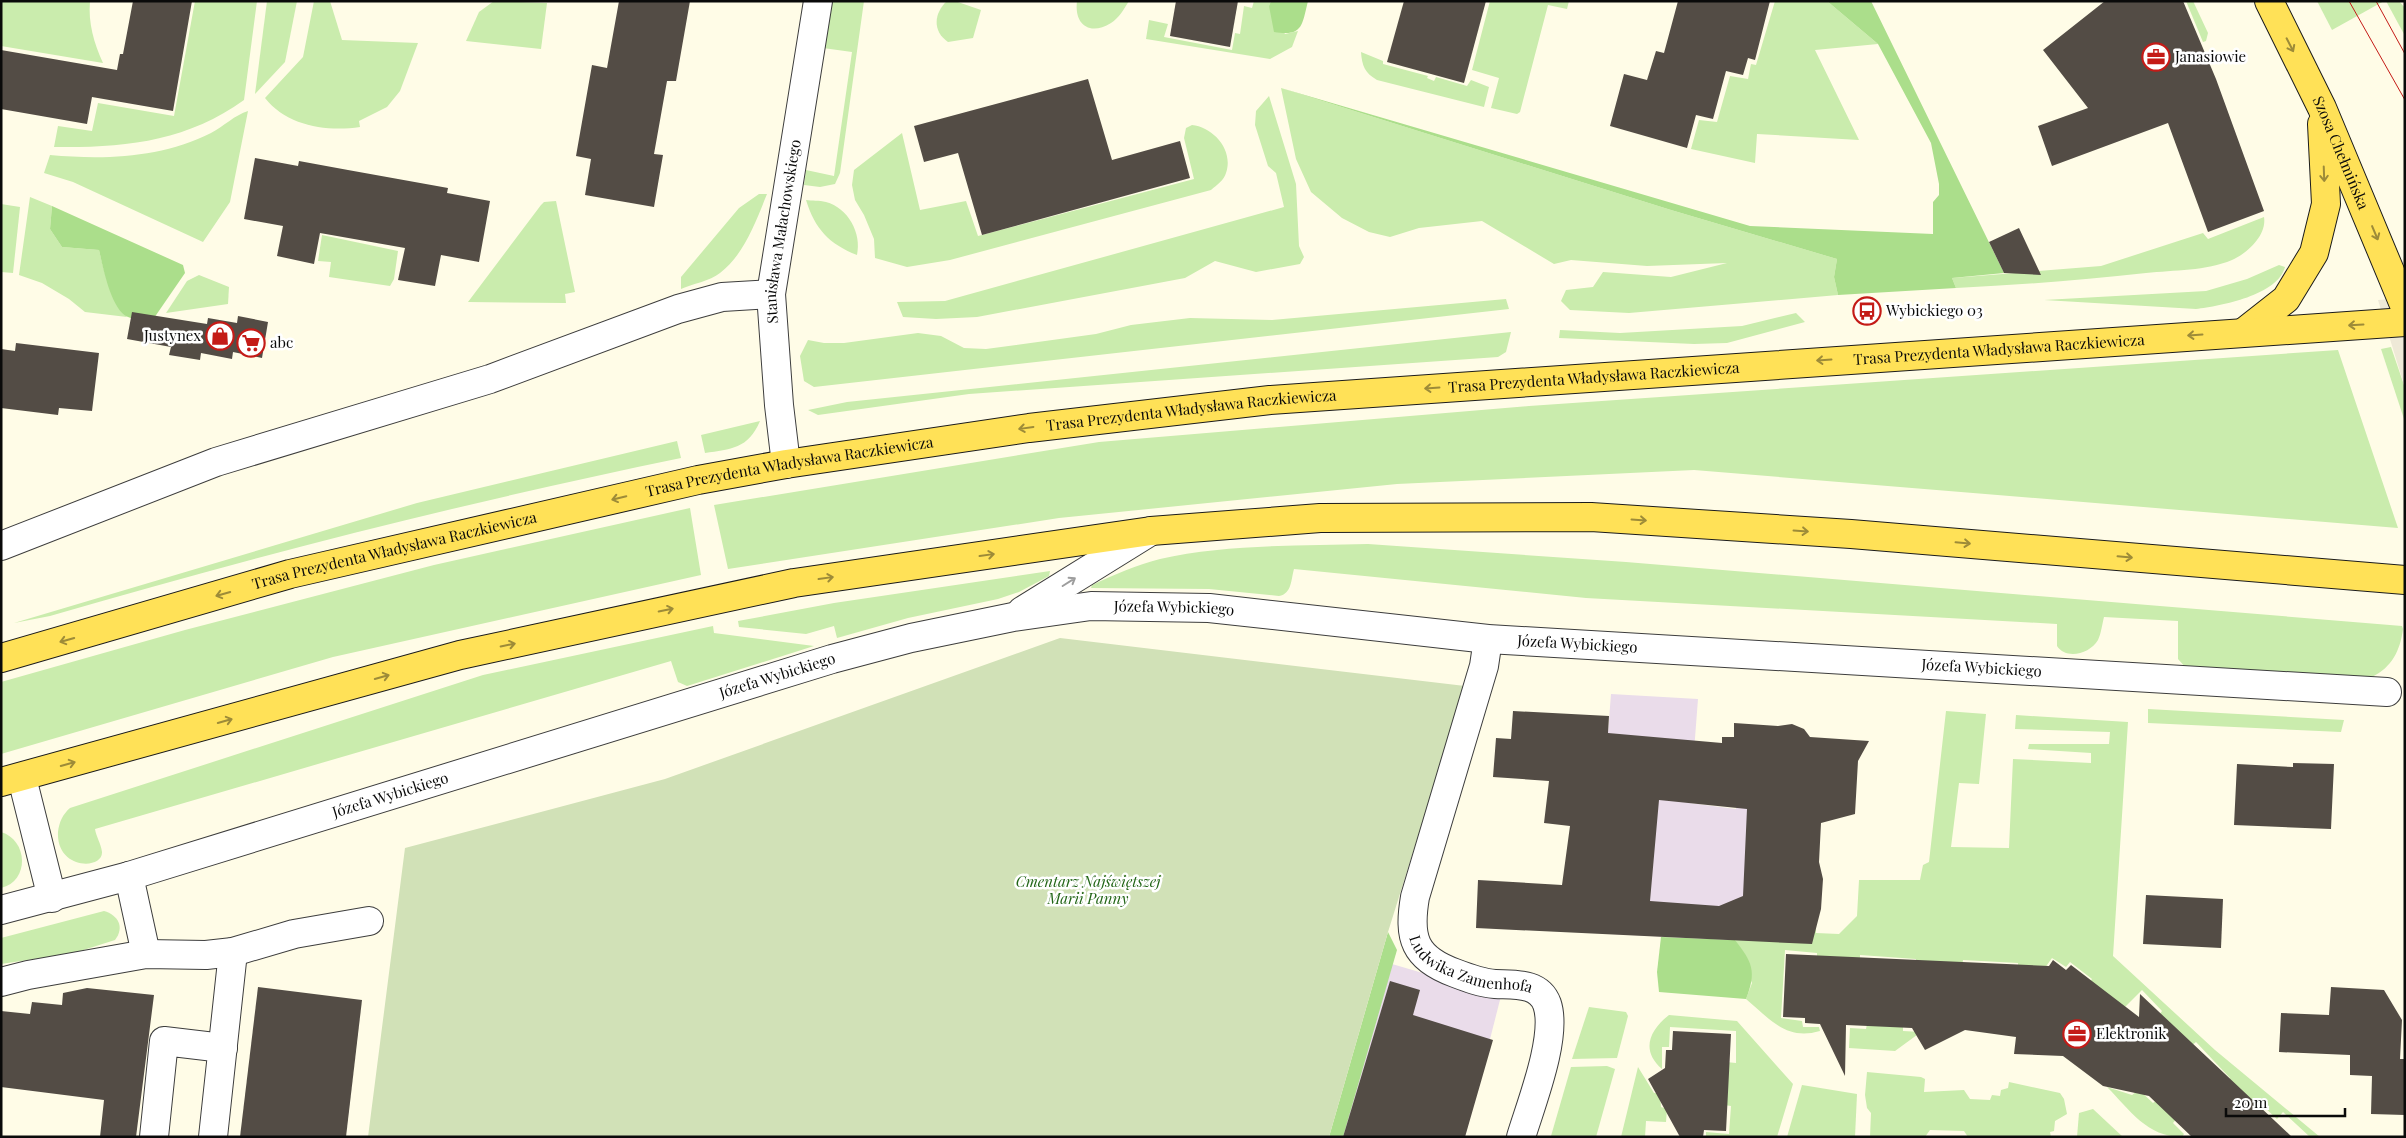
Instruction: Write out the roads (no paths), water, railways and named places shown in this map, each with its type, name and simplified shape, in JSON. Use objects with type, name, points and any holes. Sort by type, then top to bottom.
[{"type":"main road","name":"Szosa Chełmińska","points":[[2269,1],[2322,108],[2405,307]]},
{"type":"main road","points":[[2244,332],[2286,299],[2314,253],[2326,204],[2322,108]]},
{"type":"main road","name":"Trasa Prezydenta Władysława Raczkiewicza","points":[[1,658],[290,574],[688,482],[786,464],[1029,428],[1270,400],[2405,322]]},
{"type":"main road","points":[[11,780],[460,656],[674,609],[794,583],[1151,531],[1320,518],[1591,517],[1861,535],[2405,580]]},
{"type":"street","name":"Stanisława Małachowskiego","points":[[786,464],[779,405],[771,294],[818,1]]},
{"type":"street","points":[[1,546],[216,462],[490,379],[678,308],[722,296],[771,294]]},
{"type":"street","points":[[1013,617],[1151,531]]},
{"type":"street","name":"Józefa Wybickiego","points":[[1,910],[129,876],[832,659],[911,638],[1013,617],[1091,606],[1209,608],[1488,639],[2388,692]]},
{"type":"street","name":"Ludwika Zamenhofa","points":[[1488,639],[1484,666],[1416,897],[1412,922],[1418,950],[1434,965],[1476,980],[1528,986],[1544,997],[1550,1016],[1548,1044],[1521,1137]]},
{"type":"street","points":[[11,780],[52,898]]},
{"type":"street","points":[[129,876],[146,954]]},
{"type":"street","points":[[1,982],[146,954],[206,955],[233,952],[294,934],[369,921]]},
{"type":"street","points":[[213,1137],[233,952]]},
{"type":"street","points":[[154,1137],[164,1042],[223,1048]]},
{"type":"tram line","points":[[2349,1],[2405,100]]},
{"type":"tram line","points":[[2376,1],[2405,54]]},
{"type":"place","name":"Janasiowie","points":[[2156,57]]},
{"type":"place","name":"Wybickiego 03","points":[[1867,311]]},
{"type":"place","name":"Justynex","points":[[220,336]]},
{"type":"place","name":"abc","points":[[251,343]]},
{"type":"place","name":"Elektronik","points":[[2077,1034]]},
{"type":"park label","name":"Cmentarz Najświętszej Marii Panny","points":[[1088,890]]}]
